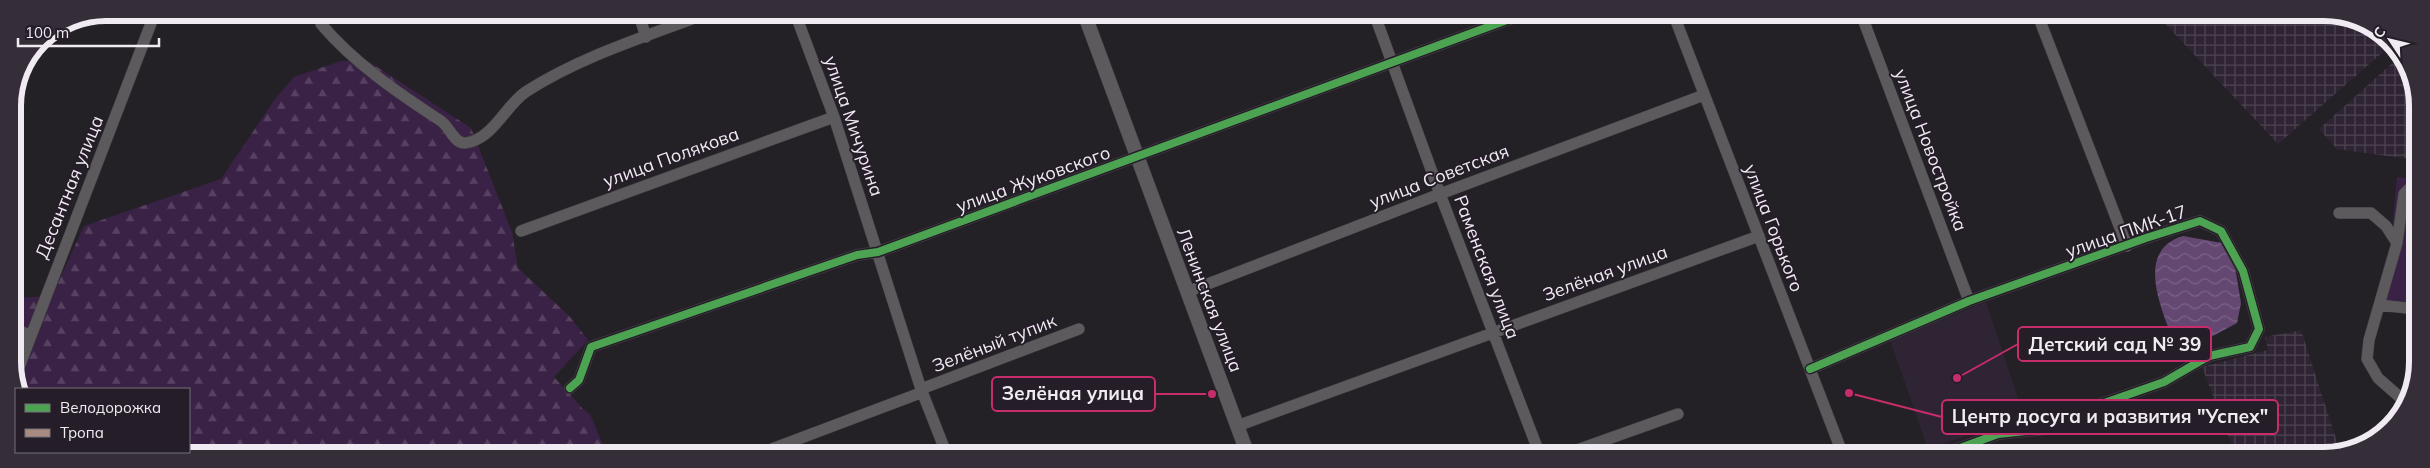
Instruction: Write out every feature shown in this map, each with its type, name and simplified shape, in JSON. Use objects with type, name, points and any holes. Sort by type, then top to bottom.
[{"type":"street","name":"Десантная улица","points":[[21,360],[152,21]]},
{"type":"street","points":[[641,21],[646,37]]},
{"type":"street","points":[[320,24],[341,48],[443,123],[458,141],[464,143],[480,138],[526,92],[578,64],[687,21]]},
{"type":"street","name":"улица Мичурина","points":[[798,21],[834,117],[922,390],[944,447]]},
{"type":"street","name":"Ленинская улица","points":[[1087,21],[1245,447]]},
{"type":"street","name":"Раменская улица","points":[[1377,21],[1440,194],[1537,447]]},
{"type":"street","name":"улица Жуковского","points":[[570,388],[579,380],[591,347],[857,255],[878,252],[1504,21]]},
{"type":"street","name":"улица Горького","points":[[1676,21],[1840,447]]},
{"type":"street","name":"улица Новостройка","points":[[1864,21],[1969,301]]},
{"type":"street","points":[[2040,21],[2127,246]]},
{"type":"street","name":"улица Советская","points":[[1187,292],[1704,95]]},
{"type":"street","name":"улица Полякова","points":[[521,230],[834,117]]},
{"type":"street","points":[[2400,397],[2378,378],[2368,359],[2369,340],[2398,243],[2404,194],[2409,189]]},
{"type":"street","points":[[2339,213],[2371,213],[2386,226],[2398,243]]},
{"type":"street","name":"улица ПМК-17","points":[[1810,369],[1969,301],[2200,221],[2221,231],[2243,271],[2260,329],[2250,346],[2209,356],[2170,379],[2053,421],[2045,430],[1998,434],[1963,447]]},
{"type":"street","name":"Зелёная улица","points":[[1237,426],[1759,236]]},
{"type":"street","points":[[2379,305],[2409,308]]},
{"type":"street","name":"Зелёный тупик","points":[[776,447],[1079,329]]},
{"type":"street","points":[[21,331],[30,334]]},
{"type":"street","points":[[1585,447],[1678,414]]},
{"type":"shaded area","points":[[2163,21],[2324,21],[2346,24],[2365,33],[2365,65],[2368,65],[2278,144]]},
{"type":"shaded area","points":[[2390,65],[2397,65],[2404,79],[2409,106],[2409,159],[2337,149],[2319,129]]},
{"type":"shaded area","points":[[1986,302],[2024,416],[1934,447],[1927,447],[1890,340]]},
{"type":"shaded area","points":[[2301,330],[2338,445],[2324,447],[2232,447],[2202,367],[2268,350],[2265,337]]},
{"type":"green space","points":[[341,61],[368,61],[471,128],[512,232],[518,268],[570,317],[588,340],[554,377],[583,409],[590,414],[604,447],[190,447],[190,388],[26,388],[21,362],[21,298],[52,296],[84,226],[221,179],[275,99],[294,77]]},
{"type":"green space","points":[[2397,177],[2409,178],[2409,307],[2385,303]]},
{"type":"water","points":[[2183,236],[2222,243],[2235,267],[2241,303],[2237,323],[2209,338],[2188,337],[2170,332],[2157,291],[2156,264],[2160,252],[2169,243]]},
{"type":"cycle path","points":[[570,388],[579,380],[591,347],[857,255],[878,252],[1504,21]]},
{"type":"cycle path","points":[[1810,369],[1969,301],[2146,238],[2200,221],[2221,231],[2243,271],[2259,329],[2250,347],[2209,356],[2164,382],[2053,421],[2045,429],[1998,434],[1963,447]]},
{"type":"place","name":"Детский сад № 39","points":[[1957,378]]},
{"type":"place","name":"Центр досуга и развития \"Успех\"","points":[[1849,393]]},
{"type":"place","name":"Зелёная улица","points":[[1212,394]]}]
